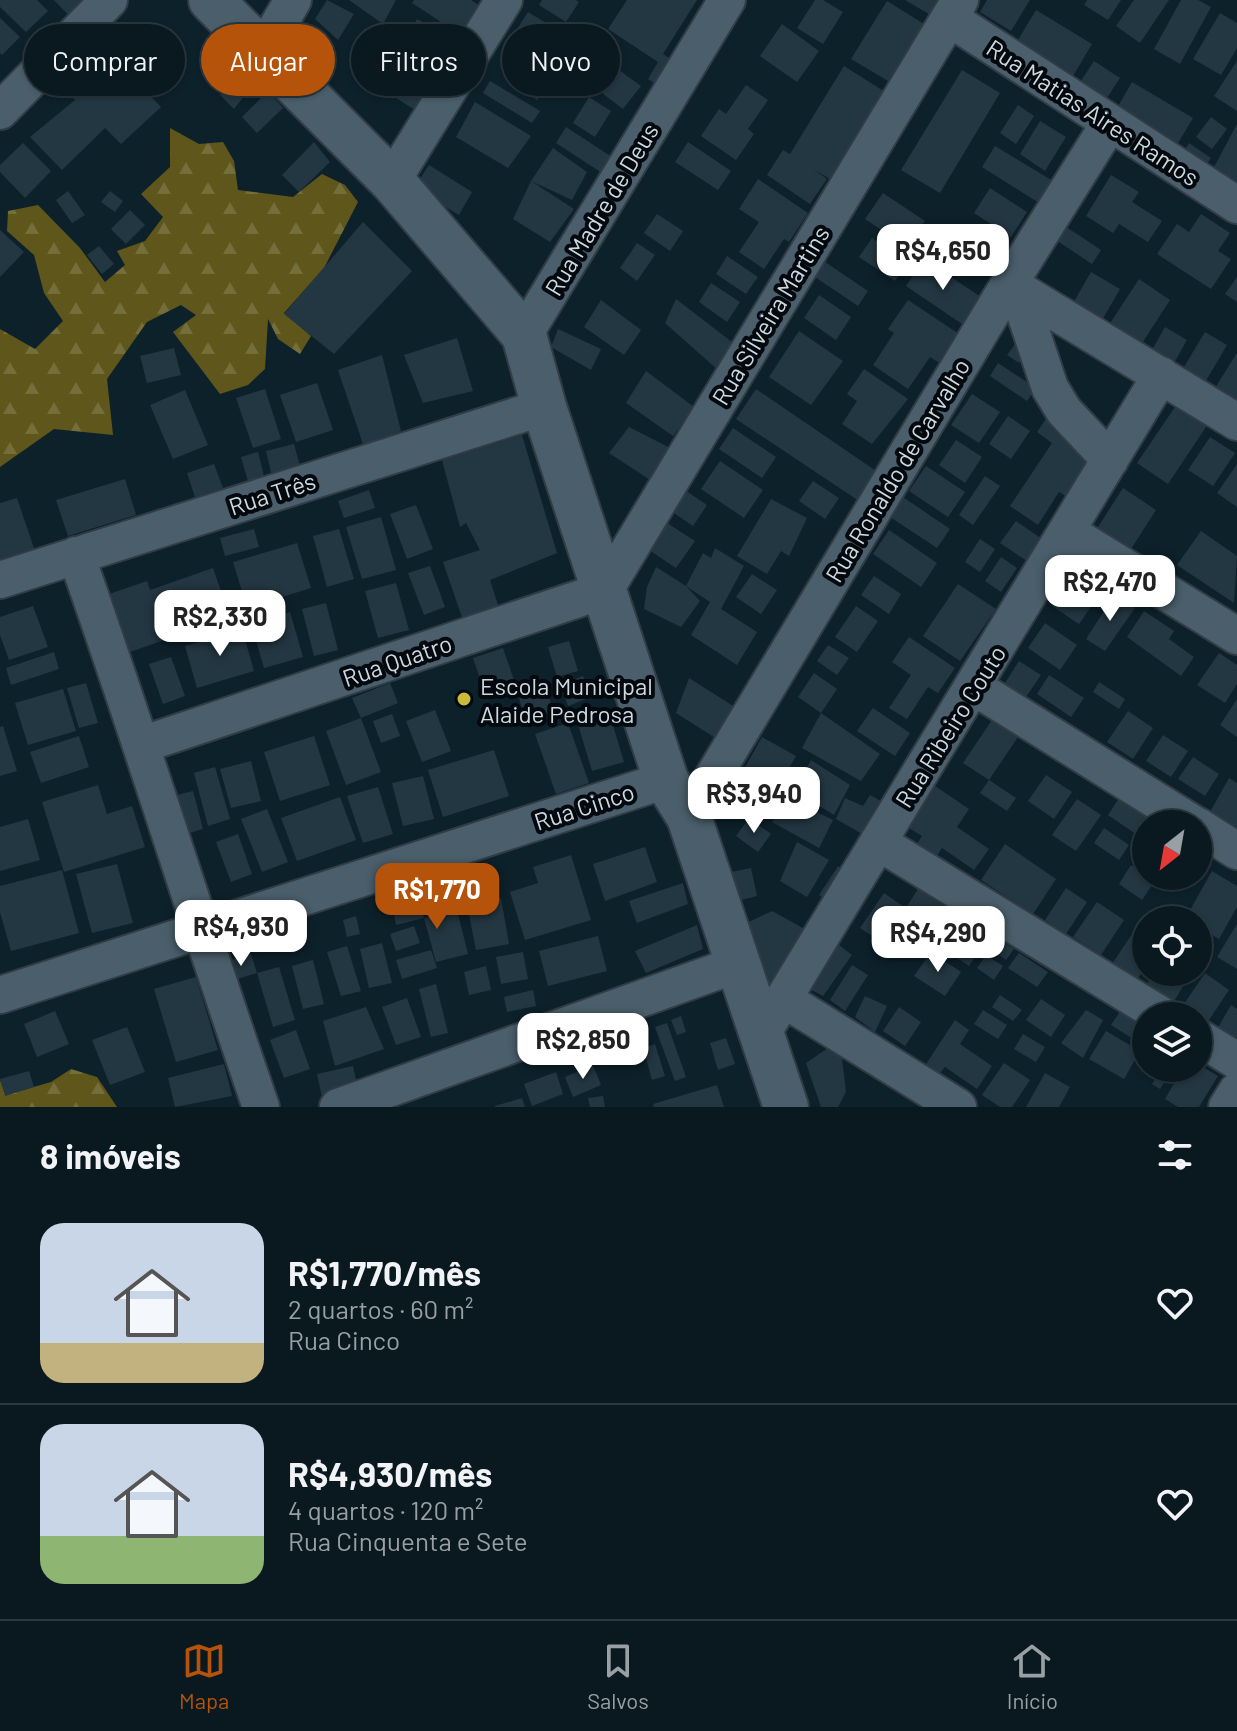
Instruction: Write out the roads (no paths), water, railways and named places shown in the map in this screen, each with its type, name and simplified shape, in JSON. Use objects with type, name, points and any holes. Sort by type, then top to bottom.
[{"type":"street","points":[[0,111],[109,0]]},
{"type":"street","points":[[211,0],[235,24]]},
{"type":"street","points":[[279,24],[293,0]]},
{"type":"street","points":[[392,181],[504,0]]},
{"type":"street","name":"Rua Madre de Deus","points":[[524,335],[727,0]]},
{"type":"street","name":"Rua Matias Aires Ramos","points":[[955,9],[1109,124],[1237,205]]},
{"type":"street","name":"Rua Silveira Martins","points":[[605,590],[955,9]]},
{"type":"street","points":[[308,96],[392,181],[524,335],[544,407],[666,780],[689,817],[738,964],[774,1017],[786,1107]]},
{"type":"street","name":"Rua Ronaldo de Carvalho","points":[[689,817],[1109,124]]},
{"type":"street","points":[[1013,286],[1237,422]]},
{"type":"street","points":[[1013,286],[1050,388],[1064,411],[1110,460]]},
{"type":"street","name":"Rua Ribeiro Couto","points":[[774,1017],[1161,375]]},
{"type":"street","name":"Rua Três","points":[[0,580],[544,407]]},
{"type":"street","points":[[1068,532],[1237,636]]},
{"type":"street","points":[[76,555],[144,744],[200,930],[261,1107]]},
{"type":"street","name":"Rua Quatro","points":[[144,744],[605,590]]},
{"type":"street","points":[[974,687],[1172,810]]},
{"type":"street","name":"Rua Cinco","points":[[0,995],[666,780]]},
{"type":"street","points":[[1212,835],[1237,851]]},
{"type":"street","points":[[878,842],[1140,1002]]},
{"type":"street","points":[[338,1107],[738,964]]},
{"type":"street","points":[[774,1017],[958,1107]]},
{"type":"street","points":[[1212,1046],[1237,1061]]},
{"type":"street","points":[[1227,1107],[1237,1091]]},
{"type":"place","name":"Escola Municipal Alaide Pedrosa","points":[[464,699]]}]
